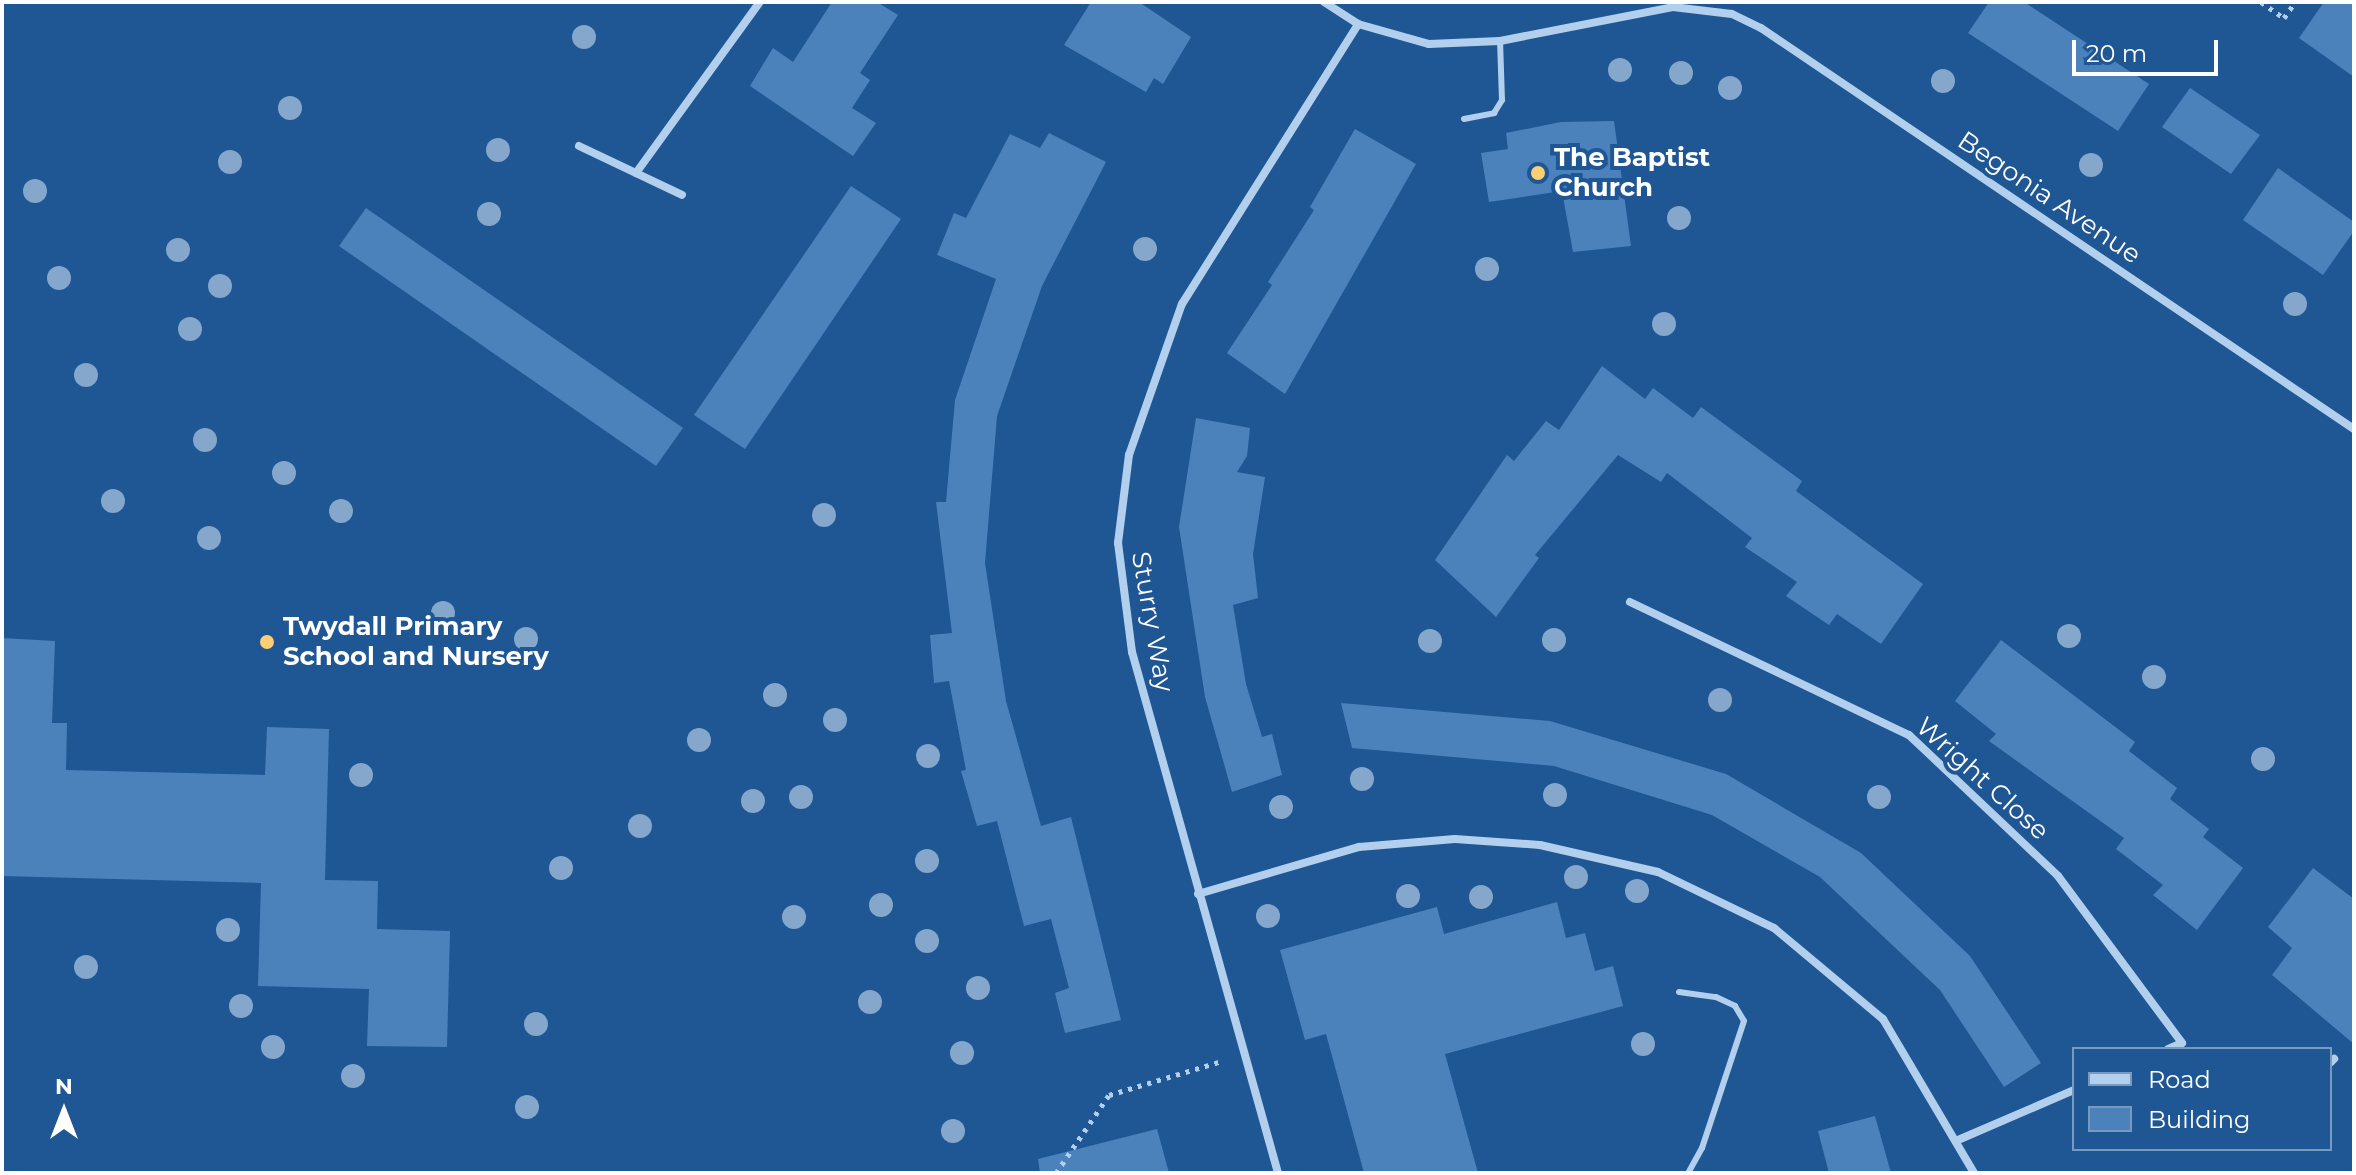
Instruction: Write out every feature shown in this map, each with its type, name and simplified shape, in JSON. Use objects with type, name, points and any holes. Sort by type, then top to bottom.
[{"type":"street","points":[[636,173],[760,2]]},
{"type":"street","points":[[1324,2],[1358,24],[1429,44],[1500,41],[1658,9],[1718,6]]},
{"type":"street","name":"Begonia Avenue","points":[[1718,6],[1761,28],[2354,429]]},
{"type":"street","name":"Sturry Way","points":[[1278,1173],[1132,652],[1118,543],[1129,455],[1182,304],[1358,24]]},
{"type":"street","points":[[579,146],[682,195]]},
{"type":"street","name":"Wright Close","points":[[1630,602],[1909,735],[2058,876],[2186,1046]]},
{"type":"street","points":[[1198,894],[1359,847],[1455,839],[1540,845],[1658,872],[1774,928],[1883,1019],[1958,1140],[1974,1173]]},
{"type":"street","points":[[1958,1140],[2072,1091]]},
{"type":"lane","points":[[1464,119],[1494,113],[1502,100],[1500,41]]},
{"type":"lane","points":[[1679,992],[1716,997],[1735,1006],[1744,1021],[1702,1148],[1688,1173]]},
{"type":"path","points":[[2261,2],[2284,18],[2295,2]]},
{"type":"path","points":[[1056,1173],[1109,1095],[1243,1055]]},
{"type":"building","points":[[832,2],[877,2],[898,15],[860,73],[870,80],[852,108],[876,123],[853,156],[750,86],[773,48],[793,62]]},
{"type":"building","points":[[1091,2],[1139,2],[1191,37],[1163,84],[1154,78],[1146,92],[1064,45]]},
{"type":"building","points":[[1989,2],[2024,2],[2149,84],[2118,131],[1968,33]]},
{"type":"building","points":[[2324,2],[2354,2],[2354,77],[2299,38]]},
{"type":"building","points":[[2190,88],[2260,135],[2231,174],[2162,127]]},
{"type":"building","name":"The Baptist Church","points":[[1614,121],[1631,246],[1573,252],[1562,191],[1489,202],[1481,153],[1508,149],[1506,133],[1561,122]]},
{"type":"building","points":[[1355,129],[1416,164],[1285,394],[1227,353],[1272,285],[1268,282],[1314,210],[1310,207]]},
{"type":"building","points":[[1049,133],[1106,162],[1042,286],[997,416],[985,563],[1006,701],[1041,826],[1071,817],[1121,1020],[1065,1033],[1055,993],[1069,988],[1051,919],[1024,926],[997,821],[977,826],[961,771],[966,770],[949,681],[934,683],[930,635],[952,633],[936,502],[946,502],[955,400],[996,279],[937,255],[954,213],[966,218],[1010,134],[1040,148]]},
{"type":"building","points":[[2278,168],[2354,222],[2354,231],[2323,275],[2243,220]]},
{"type":"building","points":[[851,186],[901,219],[745,449],[694,415]]},
{"type":"building","points":[[366,208],[683,428],[656,466],[339,246]]},
{"type":"building","points":[[1602,366],[1645,399],[1653,388],[1693,418],[1701,407],[1802,481],[1796,491],[1923,584],[1881,644],[1837,614],[1829,625],[1786,596],[1797,582],[1745,547],[1752,538],[1667,473],[1661,482],[1618,455],[1535,555],[1539,558],[1496,617],[1435,560],[1507,455],[1514,461],[1546,421],[1559,430]]},
{"type":"building","points":[[1196,418],[1250,428],[1247,456],[1237,472],[1265,477],[1253,554],[1258,598],[1233,605],[1246,684],[1262,737],[1272,734],[1282,775],[1232,792],[1205,697],[1179,527]]},
{"type":"building","points":[[2,638],[55,641],[52,723],[67,723],[66,770],[265,775],[267,727],[329,729],[325,880],[378,881],[377,929],[450,931],[447,1047],[367,1046],[369,989],[258,986],[261,883],[2,876]]},
{"type":"building","points":[[2001,640],[2135,742],[2129,751],[2177,788],[2170,799],[2209,829],[2203,837],[2243,868],[2197,930],[2153,895],[2163,885],[2116,849],[2124,838],[1989,741],[1996,734],[1955,701]]},
{"type":"building","points":[[1341,703],[1550,721],[1726,774],[1861,853],[1970,956],[2041,1063],[2004,1087],[1940,990],[1820,877],[1712,815],[1554,766],[1352,748]]},
{"type":"building","points":[[2313,868],[2354,899],[2354,1044],[2272,975],[2292,948],[2268,927]]},
{"type":"building","points":[[1557,902],[1566,938],[1585,933],[1595,971],[1613,966],[1623,1006],[1445,1054],[1478,1173],[1364,1173],[1326,1034],[1305,1040],[1280,950],[1437,907],[1444,934]]},
{"type":"building","points":[[1875,1116],[1891,1173],[1829,1173],[1818,1131]]},
{"type":"building","points":[[1157,1129],[1169,1173],[1040,1173],[1038,1159]]},
{"type":"place","name":"The Baptist Church","points":[[1538,173]]},
{"type":"place","name":"Twydall Primary School and Nursery","points":[[267,642]]}]
